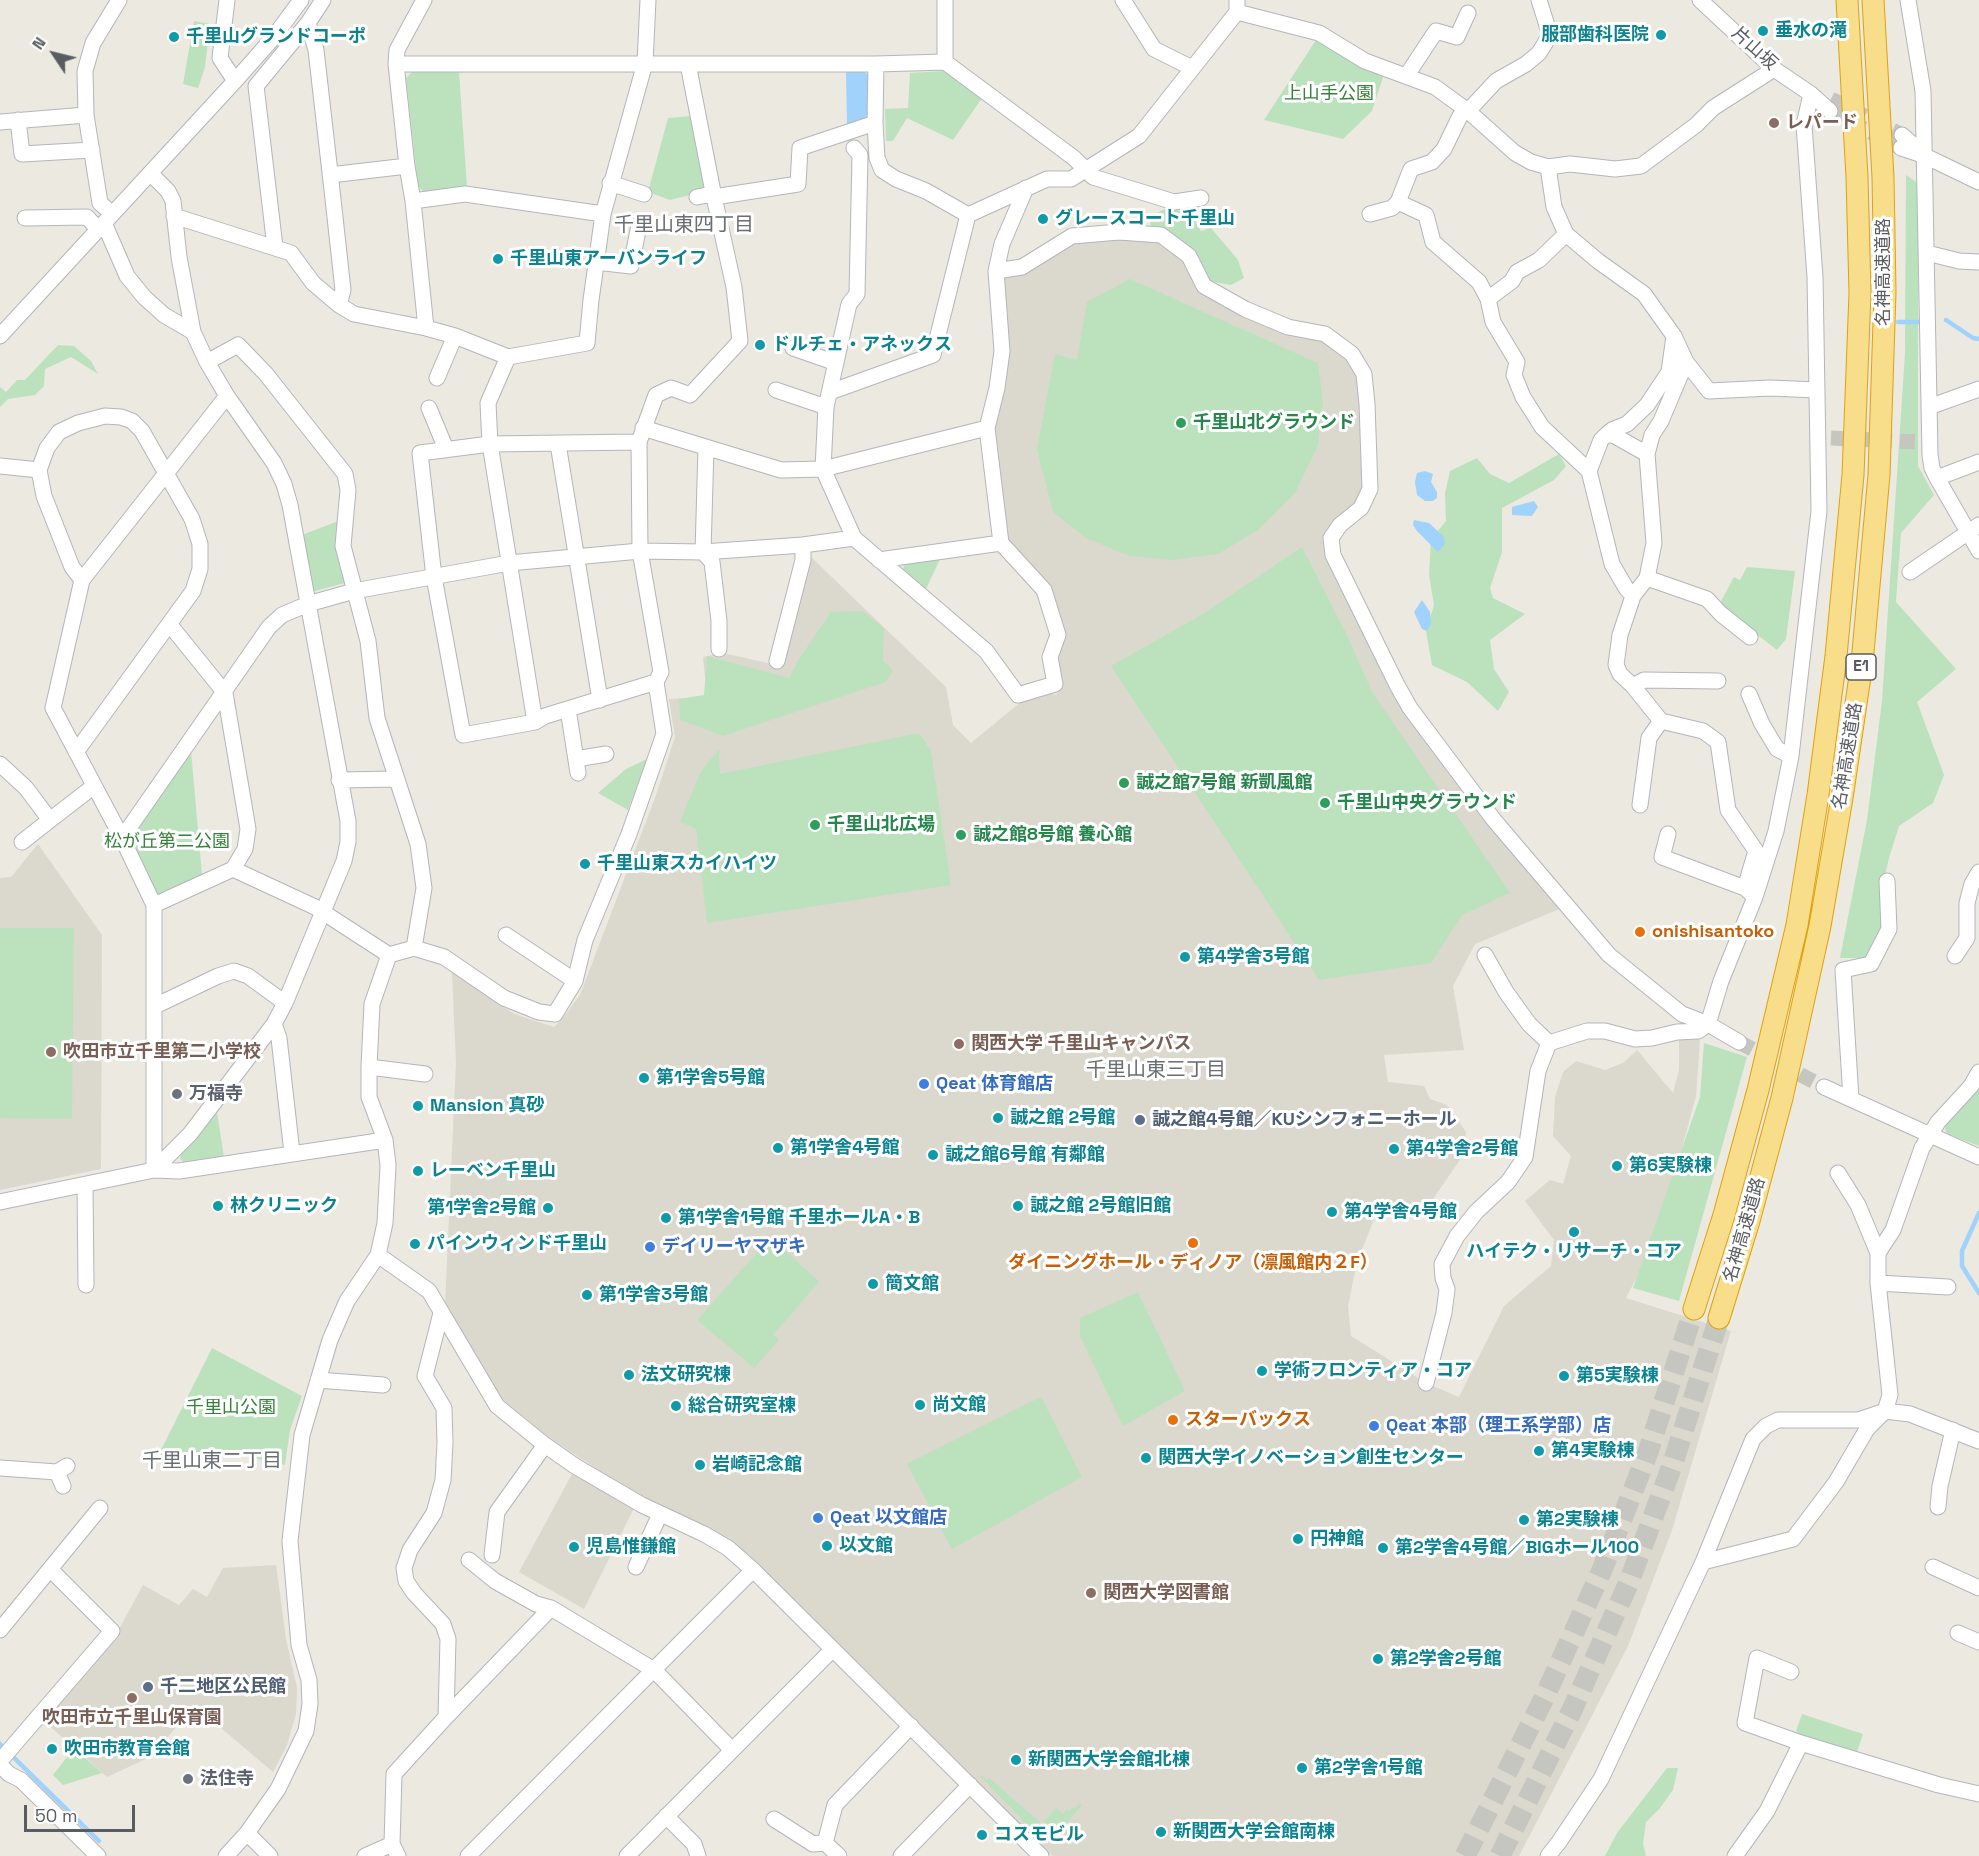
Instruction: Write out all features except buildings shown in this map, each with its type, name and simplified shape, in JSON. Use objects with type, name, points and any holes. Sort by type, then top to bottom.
[{"type":"highway","name":"名神高速道路","points":[[1694,1309],[1724,1215],[1758,1090],[1797,925],[1818,795],[1836,656],[1853,475],[1860,293],[1857,177],[1847,0]]},
{"type":"highway","name":"名神高速道路","points":[[1719,1318],[1749,1221],[1782,1098],[1820,926],[1862,663],[1879,475],[1885,292],[1883,177],[1873,0]]},
{"type":"street","points":[[119,0],[93,43],[85,71],[86,115],[100,203],[105,222],[127,276],[144,297],[164,315],[193,332]]},
{"type":"street","points":[[226,0],[220,58],[235,81]]},
{"type":"street","points":[[0,336],[235,81],[273,38],[301,0]]},
{"type":"street","points":[[275,247],[263,164],[256,86],[308,24],[323,0]]},
{"type":"street","points":[[424,0],[397,50],[396,64],[426,328]]},
{"type":"street","points":[[174,216],[291,253],[313,284],[354,314],[455,336],[508,357],[587,343],[603,214],[645,63],[648,0]]},
{"type":"street","points":[[945,0],[945,62]]},
{"type":"street","points":[[1123,0],[1154,49],[1192,68]]},
{"type":"street","points":[[1370,214],[1392,208],[1398,202],[1411,169],[1432,162],[1444,149],[1460,116],[1468,111],[1496,81],[1526,64],[1539,53],[1550,35],[1539,0]]},
{"type":"street","name":"片山坂","points":[[1700,0],[1774,69],[1830,105]]},
{"type":"street","points":[[1908,0],[1923,91],[1929,407],[1924,442],[1937,478],[1974,529],[1979,551]]},
{"type":"street","points":[[968,215],[1047,179],[1071,178],[1139,136],[1237,6],[1319,33],[1365,61],[1435,87],[1468,111],[1515,153],[1531,162],[1548,167],[1570,164],[1615,169],[1641,166],[1696,125],[1713,108],[1774,69]]},
{"type":"street","points":[[1407,75],[1436,32],[1457,37],[1468,13]]},
{"type":"street","points":[[308,24],[315,50],[343,290],[339,305]]},
{"type":"street","points":[[396,64],[945,62],[1074,158],[1093,177],[1174,202],[1201,198]]},
{"type":"street","points":[[233,869],[323,912],[389,955],[414,948],[444,957],[504,998],[539,1012],[555,1014],[574,981],[585,940],[629,834],[664,734],[656,682],[661,672],[639,551],[641,435],[656,395],[671,388],[690,395],[740,341],[734,287],[688,64]]},
{"type":"street","points":[[876,64],[875,123],[878,158],[882,170],[968,215]]},
{"type":"street","points":[[1426,1383],[1444,1313],[1447,1289],[1442,1264],[1463,1228],[1476,1212],[1508,1182],[1526,1157],[1538,1071],[1550,1043],[1587,1031],[1605,1031],[1635,1039],[1698,1031],[1707,1024],[1750,892],[1776,831],[1791,756],[1819,511],[1824,437],[1817,390],[1815,278],[1804,125],[1811,94]]},
{"type":"street","points":[[0,122],[86,115]]},
{"type":"street","points":[[18,120],[22,154],[92,150]]},
{"type":"street","points":[[698,197],[707,195],[714,197],[798,184],[801,148],[875,123]]},
{"type":"street","points":[[1901,142],[1979,182]]},
{"type":"street","points":[[854,148],[860,155],[857,294],[849,304],[828,400],[823,469],[854,538],[986,651],[1018,695],[1055,684],[1050,657],[1058,634],[1044,590],[1001,543],[987,428],[997,388],[1002,351],[996,271],[1002,244],[1026,188]]},
{"type":"street","points":[[330,175],[407,166]]},
{"type":"street","points":[[1548,167],[1554,207],[1566,234],[1644,294],[1674,336],[1686,362],[1709,391],[1770,388],[1817,390]]},
{"type":"street","points":[[151,174],[168,191],[173,201],[185,295],[193,332],[227,396],[274,463],[284,483],[290,505],[348,821],[348,842],[344,861],[285,1003],[273,1024],[190,1134],[154,1170]]},
{"type":"street","points":[[610,183],[644,194]]},
{"type":"street","points":[[413,201],[465,194],[603,214]]},
{"type":"street","points":[[1398,202],[1426,215],[1432,242],[1479,282],[1488,299],[1494,322],[1517,362],[1514,375],[1523,397],[1542,427],[1589,471],[1612,564],[1626,588],[1634,596]]},
{"type":"street","points":[[776,390],[828,400],[933,355],[968,215]]},
{"type":"street","points":[[25,218],[54,224],[87,217],[105,222]]},
{"type":"street","points":[[596,262],[631,266],[639,225]]},
{"type":"street","points":[[996,271],[1022,267],[1072,236],[1119,232],[1161,236],[1189,256],[1204,286],[1245,309],[1288,327],[1325,334],[1352,354],[1364,374],[1368,404],[1370,489],[1361,508],[1340,525],[1332,538],[1333,555],[1397,685],[1410,708],[1494,820],[1609,955],[1682,1014],[1707,1024],[1739,1042]]},
{"type":"street","points":[[1488,299],[1512,281],[1517,272],[1539,260],[1566,234]]},
{"type":"street","points":[[1927,253],[1959,261],[1979,262]]},
{"type":"street","points":[[1959,261],[1979,254]]},
{"type":"street","points":[[437,378],[455,336]]},
{"type":"street","points":[[1589,471],[1601,440],[1612,430],[1627,424],[1647,405],[1669,372],[1674,336]]},
{"type":"street","points":[[207,362],[238,345],[266,374],[345,474],[348,490],[344,546],[368,641],[377,718],[418,844],[424,888],[414,948]]},
{"type":"street","points":[[793,348],[836,363]]},
{"type":"street","points":[[508,357],[488,403],[490,444],[535,722]]},
{"type":"street","points":[[1686,362],[1661,421],[1652,435],[1647,454],[1654,543],[1647,578],[1634,596],[1620,634],[1616,664],[1620,674],[1633,686],[1661,721],[1703,731],[1718,742],[1728,810],[1756,851],[1750,892]]},
{"type":"street","points":[[1929,407],[1979,388]]},
{"type":"street","points":[[154,1170],[154,905],[122,838],[52,708],[82,580],[227,396]]},
{"type":"street","points":[[429,408],[446,449]]},
{"type":"street","points":[[76,752],[170,625],[193,591],[200,569],[200,544],[192,519],[142,431],[132,421],[121,417],[105,416],[78,423],[59,432],[47,448],[39,470],[44,496],[72,567],[82,580]]},
{"type":"street","points":[[656,682],[545,716],[535,722],[463,735],[434,577],[420,453],[490,444],[558,444],[641,435],[706,448],[781,470],[823,469],[987,428]]},
{"type":"street","points":[[1607,434],[1647,454]]},
{"type":"street","points":[[558,444],[600,700]]},
{"type":"street","points":[[706,448],[703,552],[712,562],[719,621],[719,649]]},
{"type":"street","points":[[1937,478],[1979,462]]},
{"type":"street","points":[[0,466],[39,470]]},
{"type":"street","points":[[1910,572],[1974,529]]},
{"type":"street","points":[[122,838],[269,627],[282,615],[308,604],[354,591],[509,563],[639,551],[703,552],[803,545],[854,538]]},
{"type":"street","points":[[879,560],[1001,543]]},
{"type":"street","points":[[777,661],[803,560],[803,545]]},
{"type":"street","points":[[1647,578],[1707,599],[1718,619],[1750,637]]},
{"type":"street","points":[[154,905],[233,869],[245,849],[248,829],[225,693],[170,625]]},
{"type":"street","points":[[1633,686],[1644,680],[1718,681]]},
{"type":"street","points":[[1749,694],[1762,724],[1777,749],[1791,756]]},
{"type":"street","points":[[568,709],[577,766],[606,754]]},
{"type":"street","points":[[1640,805],[1649,738],[1661,721]]},
{"type":"street","points":[[2,770],[26,788],[50,820]]},
{"type":"street","points":[[339,780],[396,779]]},
{"type":"street","points":[[22,842],[94,786]]},
{"type":"street","points":[[1668,834],[1662,857],[1750,892]]},
{"type":"street","points":[[1955,956],[1967,938],[1967,903],[1972,884],[1979,872]]},
{"type":"street","points":[[1851,1100],[1843,970],[1872,964],[1889,929],[1887,881]]},
{"type":"street","points":[[506,935],[574,981]]},
{"type":"street","points":[[226,1856],[247,1833],[278,1789],[306,1731],[310,1704],[309,1680],[298,1645],[290,1541],[302,1435],[318,1380],[330,1340],[347,1301],[378,1255],[385,1223],[388,1164],[385,1140],[369,1097],[369,1067],[372,1004],[389,955]]},
{"type":"street","points":[[1485,955],[1523,1016],[1550,1043]]},
{"type":"street","points":[[155,1006],[218,975],[234,971],[248,976],[285,1003]]},
{"type":"street","points":[[273,1024],[279,1038],[292,1153]]},
{"type":"street","points":[[369,1067],[425,1074]]},
{"type":"street","points":[[1878,1253],[1893,1230],[1922,1148],[1938,1122],[1971,1086],[1979,1072]]},
{"type":"street","points":[[1824,1087],[1979,1157]]},
{"type":"street","points":[[0,1202],[154,1170],[179,1171],[385,1140]]},
{"type":"street","points":[[1702,1562],[1793,1539],[1836,1482],[1867,1430],[1885,1411],[1890,1395],[1878,1283],[1878,1253],[1858,1205],[1838,1173]]},
{"type":"street","points":[[85,1185],[86,1285]]},
{"type":"street","points":[[378,1255],[429,1291],[497,1406],[544,1445],[575,1466],[642,1505],[728,1548],[753,1570],[1041,1856]]},
{"type":"street","points":[[1878,1283],[1948,1287]]},
{"type":"street","points":[[441,1313],[425,1376],[444,1408],[445,1443],[442,1480],[434,1513],[410,1550],[404,1568],[406,1581],[443,1624],[448,1639],[446,1717]]},
{"type":"street","points":[[318,1380],[383,1384]]},
{"type":"street","points":[[1548,1856],[1560,1842],[1601,1779],[1702,1562],[1753,1439],[1766,1426],[1778,1420],[1858,1420],[1885,1411],[1910,1414],[1979,1441]]},
{"type":"street","points":[[1938,1507],[1940,1485],[1953,1430]]},
{"type":"street","points":[[492,1555],[499,1495],[544,1445]]},
{"type":"street","points":[[0,1468],[62,1469],[63,1486]]},
{"type":"street","points":[[0,1630],[100,1508]]},
{"type":"street","points":[[636,1568],[660,1514]]},
{"type":"street","points":[[469,1560],[495,1581],[536,1604],[551,1608],[654,1670],[732,1750]]},
{"type":"street","points":[[1933,1567],[1979,1588]]},
{"type":"street","points":[[50,1569],[112,1631],[4,1758],[9,1774],[21,1780],[98,1856]]},
{"type":"street","points":[[468,1856],[753,1570]]},
{"type":"street","points":[[365,1856],[395,1850],[394,1774],[551,1608]]},
{"type":"street","points":[[1958,1633],[1979,1642]]},
{"type":"street","points":[[627,1856],[832,1650]]},
{"type":"street","points":[[1791,1672],[1757,1658],[1745,1723],[1801,1743],[1938,1785],[1979,1793]]},
{"type":"street","points":[[825,1843],[835,1805],[911,1726]]},
{"type":"street","points":[[1735,1856],[1767,1811],[1801,1743]]},
{"type":"street","points":[[902,1856],[970,1785]]},
{"type":"street","points":[[666,1816],[694,1844],[698,1856]]},
{"type":"street","points":[[774,1820],[813,1844],[825,1843],[840,1856]]},
{"type":"street","points":[[247,1833],[270,1856]]},
{"type":"shaded area","name":"関西大学 千里山キャンパス","points":[[1120,236],[1161,239],[1184,260],[1201,289],[1323,338],[1348,357],[1357,373],[1364,424],[1365,485],[1359,502],[1331,523],[1325,539],[1391,691],[1487,821],[1562,908],[1475,944],[1453,986],[1464,1050],[1384,1055],[1388,1082],[1424,1086],[1430,1099],[1447,1105],[1466,1132],[1464,1154],[1424,1212],[1380,1204],[1357,1262],[1348,1306],[1351,1336],[1426,1383],[1459,1397],[1504,1306],[1551,1266],[1554,1240],[1525,1201],[1550,1180],[1563,1184],[1571,1156],[1553,1136],[1555,1097],[1563,1072],[1576,1061],[1605,1070],[1623,1063],[1637,1050],[1673,1093],[1679,1070],[1679,1039],[1700,1039],[1696,1096],[1676,1170],[1641,1269],[1626,1298],[1731,1331],[1672,1530],[1628,1646],[1519,1856],[1053,1856],[1039,1846],[731,1542],[708,1527],[641,1498],[550,1438],[502,1399],[445,1306],[456,1063],[452,972],[514,1014],[554,1027],[562,1019],[580,995],[655,798],[675,737],[669,699],[707,697],[703,657],[723,653],[781,666],[811,557],[946,687],[953,725],[971,743],[1028,696],[1049,692],[1056,695],[1063,686],[1055,658],[1064,635],[1007,541],[993,418],[1000,279],[1074,242]]},
{"type":"shaded area","name":"吹田市立千里第二小学校","points":[[38,844],[102,935],[101,1169],[0,1190],[0,878],[11,877]]},
{"type":"shaded area","points":[[572,1474],[634,1508],[584,1609],[519,1572]]},
{"type":"shaded area","points":[[276,1565],[286,1639],[297,1688],[296,1714],[287,1745],[273,1772],[195,1706],[150,1757],[107,1777],[44,1721],[117,1633],[143,1585],[179,1605],[193,1589],[207,1597],[223,1568]]},
{"type":"green space","points":[[194,21],[210,24],[205,67],[198,88],[183,84]]},
{"type":"green space","name":"上山手公園","points":[[1316,40],[1349,59],[1384,74],[1372,111],[1343,139],[1264,120]]},
{"type":"green space","points":[[413,71],[459,72],[467,187],[425,193],[418,186],[406,78]]},
{"type":"green space","points":[[944,71],[982,98],[953,140],[907,118],[893,141],[886,141],[885,109],[908,108],[910,73]]},
{"type":"green space","points":[[692,116],[706,191],[670,200],[648,192],[668,118]]},
{"type":"green space","points":[[1906,175],[1918,183],[1918,466],[1934,495],[1901,533],[1896,602],[1956,669],[1917,702],[1944,775],[1933,803],[1899,826],[1882,888],[1882,931],[1868,958],[1840,958],[1867,820],[1882,701],[1905,353]]},
{"type":"green space","points":[[1187,208],[1201,231],[1211,228],[1238,260],[1244,278],[1231,285],[1209,281],[1152,231],[1149,217],[1165,209]]},
{"type":"green space","name":"千里山北グラウンド","points":[[1130,279],[1318,363],[1323,402],[1318,445],[1295,493],[1258,530],[1218,554],[1173,560],[1129,556],[1086,538],[1053,512],[1037,449],[1055,354],[1077,360],[1087,302]]},
{"type":"green space","points":[[58,345],[74,346],[91,361],[98,374],[71,357],[45,369],[44,386],[35,395],[8,399],[0,407],[0,387],[6,392],[17,380],[25,380]]},
{"type":"green space","points":[[1559,454],[1566,466],[1554,480],[1502,508],[1502,552],[1490,588],[1493,598],[1525,614],[1490,640],[1494,669],[1509,692],[1498,711],[1467,682],[1432,665],[1426,631],[1434,605],[1429,575],[1431,539],[1446,521],[1445,493],[1450,471],[1477,458],[1490,474],[1509,483]]},
{"type":"green space","points":[[341,520],[347,580],[345,583],[315,591],[311,589],[302,535]]},
{"type":"green space","name":"千里山中央グラウンド","points":[[1302,547],[1348,637],[1372,692],[1510,893],[1462,915],[1431,963],[1319,980],[1111,666],[1203,614]]},
{"type":"green space","points":[[941,557],[926,589],[903,569],[905,563]]},
{"type":"green space","points":[[1747,567],[1795,571],[1786,639],[1777,650],[1719,605],[1734,577],[1740,580]]},
{"type":"green space","points":[[863,611],[884,629],[883,661],[893,670],[886,682],[723,736],[680,720],[679,699],[704,695],[707,656],[789,678],[797,662],[831,612]]},
{"type":"green space","name":"千里山北広場","points":[[919,733],[931,751],[951,885],[707,923],[696,829],[680,822],[700,773],[719,749],[720,774]]},
{"type":"green space","name":"松が丘第二公園","points":[[191,751],[202,875],[161,896],[156,894],[130,842]]},
{"type":"green space","points":[[647,759],[628,810],[598,793],[626,769]]},
{"type":"green space","points":[[0,928],[74,928],[72,1119],[0,1118]]},
{"type":"green space","points":[[1704,1043],[1747,1057],[1679,1301],[1633,1288],[1700,1097]]},
{"type":"green space","points":[[1979,1082],[1979,1146],[1947,1134],[1944,1125]]},
{"type":"green space","points":[[217,1112],[224,1157],[185,1163],[180,1159],[181,1154],[196,1140]]},
{"type":"green space","points":[[771,1237],[819,1282],[773,1335],[779,1340],[754,1368],[697,1320]]},
{"type":"green space","points":[[1138,1292],[1185,1391],[1123,1426],[1080,1336],[1080,1318]]},
{"type":"green space","name":"千里山公園","points":[[212,1348],[302,1396],[290,1430],[285,1465],[217,1450],[168,1471],[157,1458]]},
{"type":"green space","points":[[1041,1397],[1082,1477],[952,1549],[907,1464]]},
{"type":"green space","points":[[1802,1714],[1863,1734],[1856,1755],[1804,1738],[1796,1731]]},
{"type":"green space","points":[[74,1748],[102,1773],[63,1785],[53,1775]]},
{"type":"green space","points":[[1667,1768],[1678,1768],[1673,1790],[1646,1822],[1643,1844],[1646,1856],[1605,1856],[1617,1833]]},
{"type":"green space","points":[[980,1776],[987,1780],[989,1778],[1048,1829],[1040,1838]]},
{"type":"green space","points":[[1080,1803],[1082,1805],[1058,1833],[1044,1822],[1056,1808],[1063,1814],[1067,1809],[1069,1811],[1076,1808]]},
{"type":"water","points":[[863,70],[869,76],[870,112],[864,120],[847,125],[846,71]]},
{"type":"water","points":[[1425,471],[1433,474],[1431,482],[1437,492],[1437,498],[1433,501],[1425,501],[1417,495],[1415,482],[1417,473]]},
{"type":"water","points":[[1534,501],[1538,507],[1532,516],[1512,515],[1512,507]]},
{"type":"water","points":[[1414,520],[1429,523],[1444,537],[1445,544],[1438,552],[1417,531],[1413,525]]},
{"type":"water","points":[[1422,600],[1430,612],[1431,623],[1427,631],[1422,629],[1414,612]]},
{"type":"waterway","points":[[1946,320],[1973,338],[1979,339]]},
{"type":"waterway","points":[[1898,322],[1921,322]]},
{"type":"waterway","points":[[1979,1213],[1962,1251],[1962,1266],[1979,1293]]},
{"type":"waterway","points":[[0,1744],[99,1841]]},
{"type":"tunnel","points":[[1831,99],[1902,135]]},
{"type":"tunnel","points":[[1830,111],[1901,148]]},
{"type":"tunnel","points":[[1831,438],[1918,442]]},
{"type":"tunnel","points":[[1739,1042],[1824,1087]]},
{"type":"tunnel","points":[[1465,1856],[1545,1696],[1602,1570],[1647,1455],[1694,1309]]},
{"type":"tunnel","points":[[1500,1856],[1573,1708],[1629,1582],[1672,1466],[1719,1318]]},
{"type":"place","name":"垂水の滝","points":[[1763,31]]},
{"type":"place","name":"服部歯科医院","points":[[1661,35]]},
{"type":"place","name":"千里山グランドコーポ","points":[[174,37]]},
{"type":"place","name":"レパード","points":[[1774,123]]},
{"type":"place","name":"グレースコート千里山","points":[[1043,219]]},
{"type":"place","name":"千里山東アーバンライフ","points":[[498,259]]},
{"type":"place","name":"ドルチェ・アネックス","points":[[760,345]]},
{"type":"place","name":"千里山北グラウンド","points":[[1181,423]]},
{"type":"place","name":"誠之館7号館 新凱風館","points":[[1124,783]]},
{"type":"place","name":"千里山中央グラウンド","points":[[1325,803]]},
{"type":"place","name":"千里山北広場","points":[[815,825]]},
{"type":"place","name":"誠之館8号館 養心館","points":[[961,835]]},
{"type":"place","name":"千里山東スカイハイツ","points":[[585,864]]},
{"type":"place","name":"onishisantoko","points":[[1640,932]]},
{"type":"place","name":"第4学舎3号館","points":[[1185,957]]},
{"type":"place","name":"関西大学 千里山キャンパス","points":[[959,1044]]},
{"type":"place","name":"吹田市立千里第二小学校","points":[[51,1052]]},
{"type":"place","name":"第1学舎5号館","points":[[644,1078]]},
{"type":"place","name":"Qeat 体育館店","points":[[924,1084]]},
{"type":"place","name":"万福寺","points":[[177,1094]]},
{"type":"place","name":"Mansion 真砂","points":[[418,1106]]},
{"type":"place","name":"誠之館 2号館","points":[[998,1118]]},
{"type":"place","name":"誠之館4号館／KUシンフォニーホール","points":[[1140,1120]]},
{"type":"place","name":"第1学舎4号館","points":[[778,1148]]},
{"type":"place","name":"第4学舎2号館","points":[[1394,1149]]},
{"type":"place","name":"誠之館6号館 有鄰館","points":[[933,1155]]},
{"type":"place","name":"第6実験棟","points":[[1617,1166]]},
{"type":"place","name":"レーベン千里山","points":[[418,1171]]},
{"type":"place","name":"林クリニック","points":[[218,1206]]},
{"type":"place","name":"誠之館 2号館旧館","points":[[1018,1206]]},
{"type":"place","name":"第1学舎2号館","points":[[548,1208]]},
{"type":"place","name":"第4学舎4号館","points":[[1332,1212]]},
{"type":"place","name":"第1学舎1号館 千里ホールA・B","points":[[666,1218]]},
{"type":"place","name":"ハイテク・リサーチ・コア","points":[[1574,1232]]},
{"type":"place","name":"ダイニングホール・ディノア（凛風館内２F）","points":[[1193,1243]]},
{"type":"place","name":"パインウィンド千里山","points":[[415,1244]]},
{"type":"place","name":"デイリーヤマザキ","points":[[650,1247]]},
{"type":"place","name":"簡文館","points":[[873,1284]]},
{"type":"place","name":"第1学舎3号館","points":[[587,1295]]},
{"type":"place","name":"学術フロンティア・コア","points":[[1262,1371]]},
{"type":"place","name":"法文研究棟","points":[[629,1375]]},
{"type":"place","name":"第5実験棟","points":[[1564,1376]]},
{"type":"place","name":"尚文館","points":[[920,1405]]},
{"type":"place","name":"総合研究室棟","points":[[676,1406]]},
{"type":"place","name":"スターバックス","points":[[1173,1420]]},
{"type":"place","name":"Qeat 本部（理工系学部）店","points":[[1374,1426]]},
{"type":"place","name":"第4実験棟","points":[[1539,1451]]},
{"type":"place","name":"関西大学イノベーション創生センター","points":[[1146,1458]]},
{"type":"place","name":"岩崎記念館","points":[[700,1465]]},
{"type":"place","name":"Qeat 以文館店","points":[[818,1518]]},
{"type":"place","name":"第2実験棟","points":[[1524,1520]]},
{"type":"place","name":"円神館","points":[[1298,1539]]},
{"type":"place","name":"以文館","points":[[827,1546]]},
{"type":"place","name":"児島惟鎌館","points":[[574,1547]]},
{"type":"place","name":"第2学舎4号館／BIGホール100","points":[[1383,1548]]},
{"type":"place","name":"関西大学図書館","points":[[1091,1593]]},
{"type":"place","name":"第2学舎2号館","points":[[1378,1659]]},
{"type":"place","name":"千二地区公民館","points":[[148,1687]]},
{"type":"place","name":"吹田市立千里山保育園","points":[[132,1698]]},
{"type":"place","name":"吹田市教育会館","points":[[52,1749]]},
{"type":"place","name":"新関西大学会館北棟","points":[[1016,1760]]},
{"type":"place","name":"第2学舎1号館","points":[[1302,1768]]},
{"type":"place","name":"法住寺","points":[[188,1779]]},
{"type":"place","name":"新関西大学会館南棟","points":[[1161,1832]]},
{"type":"place","name":"コスモビル","points":[[982,1835]]},
{"type":"district","name":"千里山東四丁目","points":[[684,226]]},
{"type":"district","name":"千里山東三丁目","points":[[1156,1071]]},
{"type":"district","name":"千里山東二丁目","points":[[212,1462]]}]
